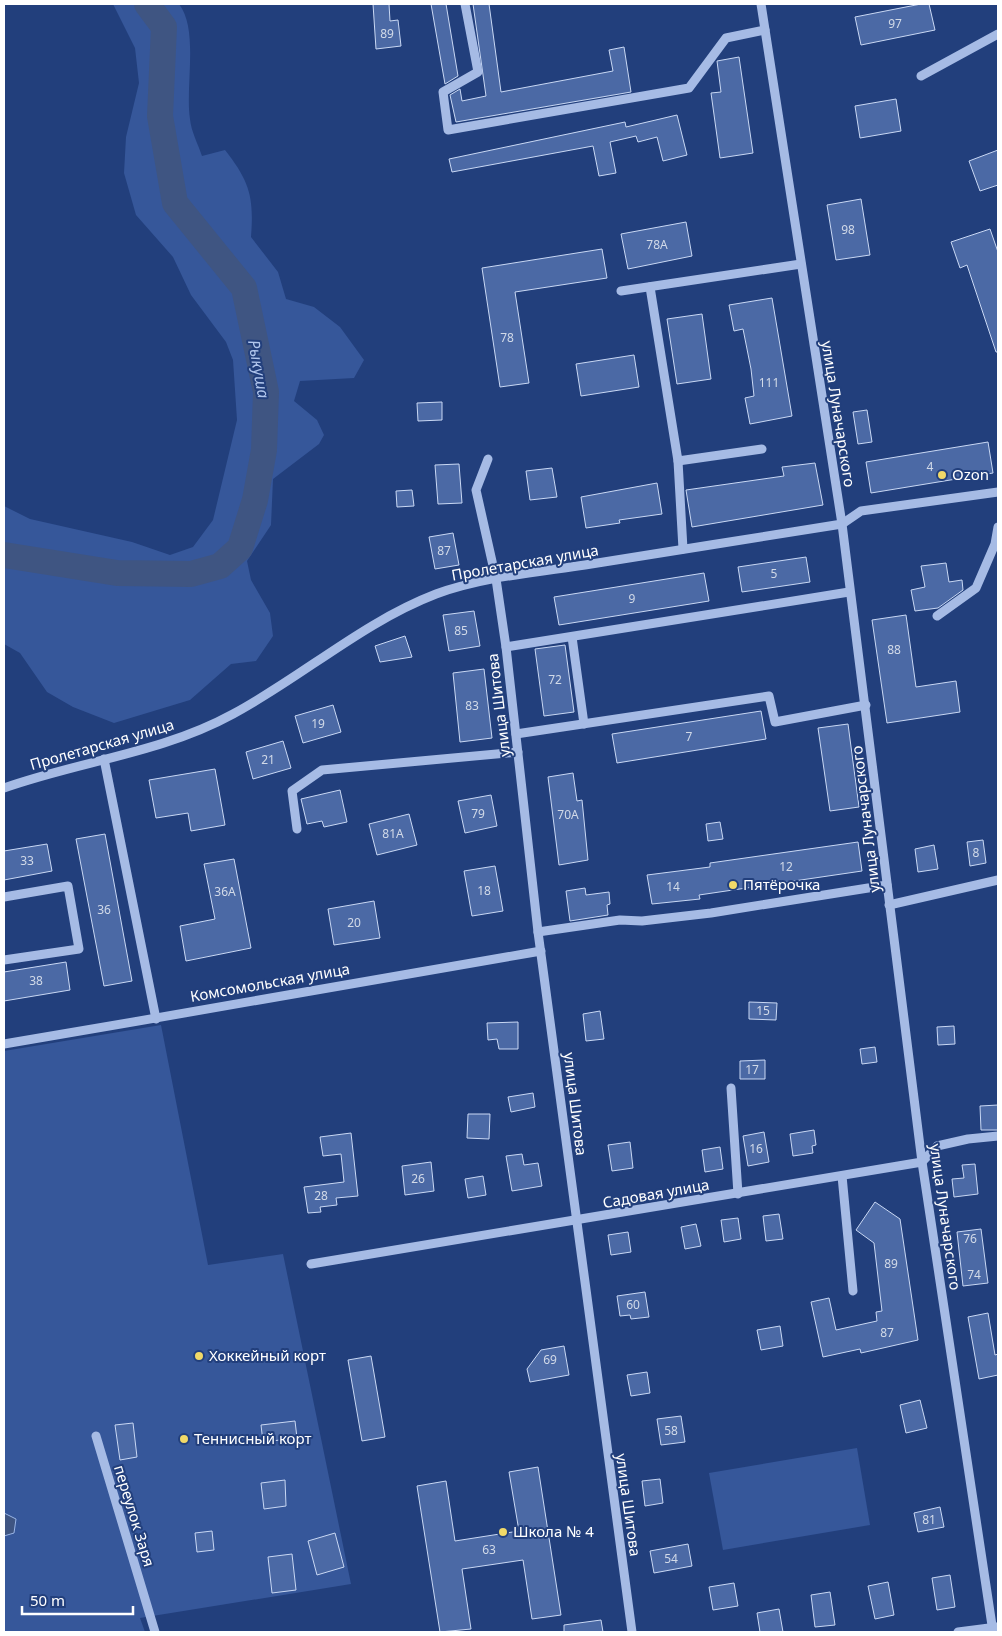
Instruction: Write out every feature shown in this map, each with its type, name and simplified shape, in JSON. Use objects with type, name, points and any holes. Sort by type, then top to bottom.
[{"type":"street","points":[[465,4],[478,72],[443,92],[448,130],[689,88],[726,38],[765,30]]},
{"type":"street","name":"улица Луначарского","points":[[761,4],[842,524],[849,592],[866,705],[922,1162],[995,1629]]},
{"type":"street","points":[[921,76],[998,34]]},
{"type":"street","points":[[621,291],[801,264]]},
{"type":"street","points":[[650,286],[678,461],[682,549]]},
{"type":"street","points":[[678,461],[762,449]]},
{"type":"street","name":"улица Шитова","points":[[488,459],[476,490],[496,579],[506,647],[538,932],[632,1632]]},
{"type":"street","name":"Пролетарская улица","points":[[4,788],[104,759],[168,743],[199,730],[232,715],[271,692],[378,622],[437,593],[496,579],[842,524],[861,511],[998,492]]},
{"type":"street","points":[[937,616],[976,588],[995,544],[998,527]]},
{"type":"street","points":[[506,647],[849,592]]},
{"type":"street","points":[[572,637],[584,724]]},
{"type":"street","points":[[516,734],[770,696],[775,722],[866,705]]},
{"type":"street","points":[[297,830],[292,791],[322,770],[518,752]]},
{"type":"street","points":[[104,759],[156,1019]]},
{"type":"street","points":[[889,905],[998,880]]},
{"type":"street","points":[[4,897],[68,886],[80,949],[4,960]]},
{"type":"street","points":[[538,932],[620,920],[642,921],[711,913],[887,886]]},
{"type":"street","name":"Комсомольская улица","points":[[4,1044],[156,1019],[318,988],[541,951]]},
{"type":"street","points":[[731,1088],[738,1194]]},
{"type":"street","points":[[922,1162],[937,1146],[961,1140],[998,1136]]},
{"type":"street","name":"Садовая улица","points":[[311,1264],[922,1162]]},
{"type":"street","points":[[842,1176],[853,1292]]},
{"type":"street","name":"переулок Заря","points":[[96,1436],[155,1632]]},
{"type":"street","points":[[958,1632],[995,1629]]},
{"type":"shaded area","points":[[113,4],[179,4],[185,15],[190,43],[189,106],[191,124],[202,156],[225,150],[240,171],[251,200],[251,237],[278,272],[286,299],[314,307],[340,327],[364,360],[354,378],[300,381],[294,401],[317,420],[324,435],[319,444],[273,479],[271,525],[247,561],[251,580],[270,613],[273,636],[256,661],[231,664],[190,700],[114,723],[73,707],[47,692],[20,653],[4,644],[4,506],[30,519],[132,542],[170,555],[193,547],[213,520],[237,420],[233,360],[226,342],[191,295],[173,257],[136,215],[124,173],[126,137],[139,83],[135,48]]},
{"type":"shaded area","points":[[161,1025],[208,1265],[283,1254],[351,1584],[140,1618],[145,1632],[4,1632],[4,1051]]},
{"type":"shaded area","points":[[857,1448],[870,1525],[723,1550],[709,1473]]},
{"type":"shaded area","points":[[4,1513],[16,1519],[14,1533],[4,1536]]},
{"type":"building","points":[[373,4],[389,4],[390,21],[398,20],[401,46],[376,49]]},
{"type":"building","points":[[431,4],[446,4],[458,76],[445,84]]},
{"type":"building","points":[[473,4],[489,4],[501,92],[613,71],[609,50],[624,47],[631,92],[456,122],[450,95],[460,89],[462,101],[486,96]]},
{"type":"building","points":[[929,4],[935,30],[861,45],[855,17]]},
{"type":"building","points":[[739,57],[753,153],[720,158],[711,93],[721,92],[717,61]]},
{"type":"building","points":[[896,99],[901,131],[860,138],[855,106]]},
{"type":"building","points":[[677,115],[687,155],[663,161],[657,137],[638,142],[636,136],[610,142],[616,173],[599,176],[593,146],[452,172],[449,159],[625,122],[626,127]]},
{"type":"building","points":[[998,150],[998,185],[980,191],[969,161]]},
{"type":"building","points":[[861,199],[870,255],[836,260],[827,205]]},
{"type":"building","points":[[686,222],[692,256],[628,269],[621,234]]},
{"type":"building","points":[[990,229],[998,252],[998,352],[996,352],[967,265],[960,268],[951,242]]},
{"type":"building","points":[[602,249],[607,278],[515,292],[529,383],[500,387],[482,268]]},
{"type":"building","points":[[772,298],[792,416],[750,424],[745,398],[754,396],[751,369],[743,329],[734,331],[729,305]]},
{"type":"building","points":[[702,314],[711,379],[677,384],[667,319]]},
{"type":"building","points":[[634,355],[639,387],[581,396],[576,364]]},
{"type":"building","points":[[442,402],[442,420],[418,421],[417,403]]},
{"type":"building","points":[[867,410],[872,442],[858,444],[853,412]]},
{"type":"building","points":[[988,442],[993,473],[871,493],[866,462]]},
{"type":"building","points":[[815,463],[823,505],[692,527],[686,490],[784,476],[782,467]]},
{"type":"building","points":[[459,464],[462,503],[438,504],[435,465]]},
{"type":"building","points":[[552,468],[557,497],[530,500],[526,471]]},
{"type":"building","points":[[657,483],[662,514],[619,520],[620,523],[586,528],[581,497]]},
{"type":"building","points":[[412,490],[414,506],[397,507],[396,491]]},
{"type":"building","points":[[453,533],[459,565],[435,569],[429,537]]},
{"type":"building","points":[[806,557],[810,582],[742,592],[738,567]]},
{"type":"building","points":[[946,563],[949,582],[962,580],[963,590],[938,608],[915,611],[911,590],[925,587],[921,566]]},
{"type":"building","points":[[704,573],[709,601],[559,625],[554,597]]},
{"type":"building","points":[[474,611],[480,646],[449,651],[443,615]]},
{"type":"building","points":[[906,615],[916,687],[956,681],[960,712],[887,723],[872,620]]},
{"type":"building","points":[[405,636],[412,657],[380,662],[375,646]]},
{"type":"building","points":[[565,645],[574,712],[544,716],[535,649]]},
{"type":"building","points":[[484,669],[492,738],[460,742],[453,673]]},
{"type":"building","points":[[333,705],[341,732],[303,743],[295,716]]},
{"type":"building","points":[[761,711],[766,739],[617,763],[612,734]]},
{"type":"building","points":[[848,724],[859,807],[830,811],[818,728]]},
{"type":"building","points":[[283,741],[291,768],[253,779],[246,752]]},
{"type":"building","points":[[215,769],[225,825],[191,831],[188,813],[156,818],[149,780]]},
{"type":"building","points":[[573,773],[577,801],[582,800],[588,860],[559,865],[548,777]]},
{"type":"building","points":[[340,790],[347,822],[324,827],[322,821],[307,824],[301,799]]},
{"type":"building","points":[[491,795],[497,826],[465,833],[458,801]]},
{"type":"building","points":[[409,814],[417,845],[377,855],[369,824]]},
{"type":"building","points":[[720,822],[723,839],[708,841],[706,824]]},
{"type":"building","points":[[105,834],[132,981],[104,986],[76,839]]},
{"type":"building","points":[[983,840],[986,863],[970,866],[967,842]]},
{"type":"building","points":[[858,842],[862,871],[699,895],[700,899],[652,904],[647,875],[710,867],[710,863]]},
{"type":"building","points":[[47,844],[52,871],[4,880],[4,851]]},
{"type":"building","points":[[934,845],[938,869],[918,872],[915,849]]},
{"type":"building","points":[[234,859],[251,948],[186,961],[180,926],[215,919],[204,864]]},
{"type":"building","points":[[495,866],[503,911],[472,916],[464,871]]},
{"type":"building","points":[[585,888],[586,895],[609,892],[610,904],[607,905],[608,915],[570,921],[566,891]]},
{"type":"building","points":[[374,901],[380,938],[334,945],[328,909]]},
{"type":"building","points":[[66,962],[70,990],[4,1001],[4,972]]},
{"type":"building","points":[[749,1002],[777,1003],[776,1020],[749,1019]]},
{"type":"building","points":[[600,1011],[604,1039],[586,1041],[583,1014]]},
{"type":"building","points":[[518,1022],[518,1049],[499,1049],[497,1039],[488,1040],[487,1023]]},
{"type":"building","points":[[954,1026],[955,1044],[938,1045],[937,1027]]},
{"type":"building","points":[[875,1047],[877,1062],[862,1064],[860,1049]]},
{"type":"building","points":[[765,1060],[765,1079],[740,1079],[740,1061]]},
{"type":"building","points":[[533,1093],[535,1107],[511,1112],[508,1097]]},
{"type":"building","points":[[998,1105],[998,1130],[981,1130],[980,1106]]},
{"type":"building","points":[[468,1114],[490,1114],[489,1139],[467,1138]]},
{"type":"building","points":[[814,1130],[816,1145],[812,1146],[813,1153],[793,1156],[790,1134]]},
{"type":"building","points":[[764,1132],[769,1162],[748,1166],[743,1136]]},
{"type":"building","points":[[351,1133],[358,1196],[336,1198],[337,1205],[320,1207],[321,1212],[308,1213],[304,1187],[344,1182],[341,1154],[323,1156],[320,1137]]},
{"type":"building","points":[[630,1142],[633,1168],[612,1171],[608,1145]]},
{"type":"building","points":[[720,1147],[723,1169],[705,1172],[702,1150]]},
{"type":"building","points":[[522,1154],[524,1165],[538,1163],[542,1186],[512,1191],[506,1156]]},
{"type":"building","points":[[431,1162],[434,1191],[405,1195],[402,1166]]},
{"type":"building","points":[[975,1164],[978,1194],[954,1197],[952,1179],[964,1178],[962,1165]]},
{"type":"building","points":[[483,1176],[486,1195],[468,1198],[465,1179]]},
{"type":"building","points":[[875,1202],[900,1219],[918,1340],[861,1353],[860,1349],[823,1357],[811,1302],[829,1298],[836,1330],[877,1321],[876,1312],[882,1311],[874,1243],[856,1230]]},
{"type":"building","points":[[779,1214],[783,1239],[766,1241],[763,1216]]},
{"type":"building","points":[[738,1218],[741,1239],[724,1242],[721,1220]]},
{"type":"building","points":[[696,1224],[701,1246],[685,1249],[681,1227]]},
{"type":"building","points":[[981,1229],[988,1283],[963,1286],[957,1232]]},
{"type":"building","points":[[628,1232],[631,1252],[611,1255],[608,1235]]},
{"type":"building","points":[[645,1292],[649,1317],[631,1319],[630,1315],[620,1316],[617,1296]]},
{"type":"building","points":[[988,1313],[995,1355],[998,1354],[998,1375],[979,1379],[968,1317]]},
{"type":"building","points":[[780,1326],[783,1346],[761,1350],[757,1330]]},
{"type":"building","points":[[564,1346],[569,1375],[530,1382],[527,1369],[541,1350]]},
{"type":"building","points":[[371,1356],[385,1437],[362,1441],[348,1360]]},
{"type":"building","points":[[647,1372],[650,1393],[631,1396],[627,1375]]},
{"type":"building","points":[[920,1400],[927,1428],[906,1433],[900,1405]]},
{"type":"building","points":[[681,1416],[685,1442],[661,1445],[657,1419]]},
{"type":"building","points":[[295,1421],[297,1438],[263,1442],[261,1425]]},
{"type":"building","points":[[133,1423],[137,1457],[120,1460],[115,1425]]},
{"type":"building","points":[[538,1467],[561,1615],[532,1619],[523,1560],[462,1569],[471,1629],[440,1632],[417,1486],[446,1481],[455,1541],[519,1531],[509,1472]]},
{"type":"building","points":[[660,1479],[663,1503],[645,1506],[642,1481]]},
{"type":"building","points":[[285,1480],[286,1506],[264,1509],[261,1483]]},
{"type":"building","points":[[940,1507],[944,1527],[918,1532],[914,1513]]},
{"type":"building","points":[[212,1531],[214,1550],[197,1552],[195,1533]]},
{"type":"building","points":[[335,1533],[344,1567],[317,1575],[308,1541]]},
{"type":"building","points":[[688,1544],[692,1566],[654,1573],[650,1551]]},
{"type":"building","points":[[292,1554],[296,1590],[272,1593],[268,1557]]},
{"type":"building","points":[[950,1575],[955,1607],[937,1610],[932,1578]]},
{"type":"building","points":[[888,1582],[894,1615],[875,1619],[868,1586]]},
{"type":"building","points":[[734,1583],[738,1606],[713,1610],[709,1587]]},
{"type":"building","points":[[830,1592],[835,1625],[815,1627],[811,1595]]},
{"type":"building","points":[[779,1609],[783,1632],[760,1632],[757,1613]]},
{"type":"building","points":[[601,1620],[603,1632],[564,1632],[564,1625]]},
{"type":"waterway","name":"Рыкуша","points":[[4,555],[117,573],[191,574],[220,566],[240,548],[255,500],[264,450],[266,392],[244,288],[175,203],[160,116],[164,27],[147,4]]},
{"type":"place","name":"Ozon","points":[[942,475]]},
{"type":"place","name":"Пятёрочка","points":[[733,885]]},
{"type":"place","name":"Хоккейный корт","points":[[199,1356]]},
{"type":"place","name":"Теннисный корт","points":[[184,1439]]},
{"type":"place","name":"Школа № 4","points":[[503,1532]]}]
